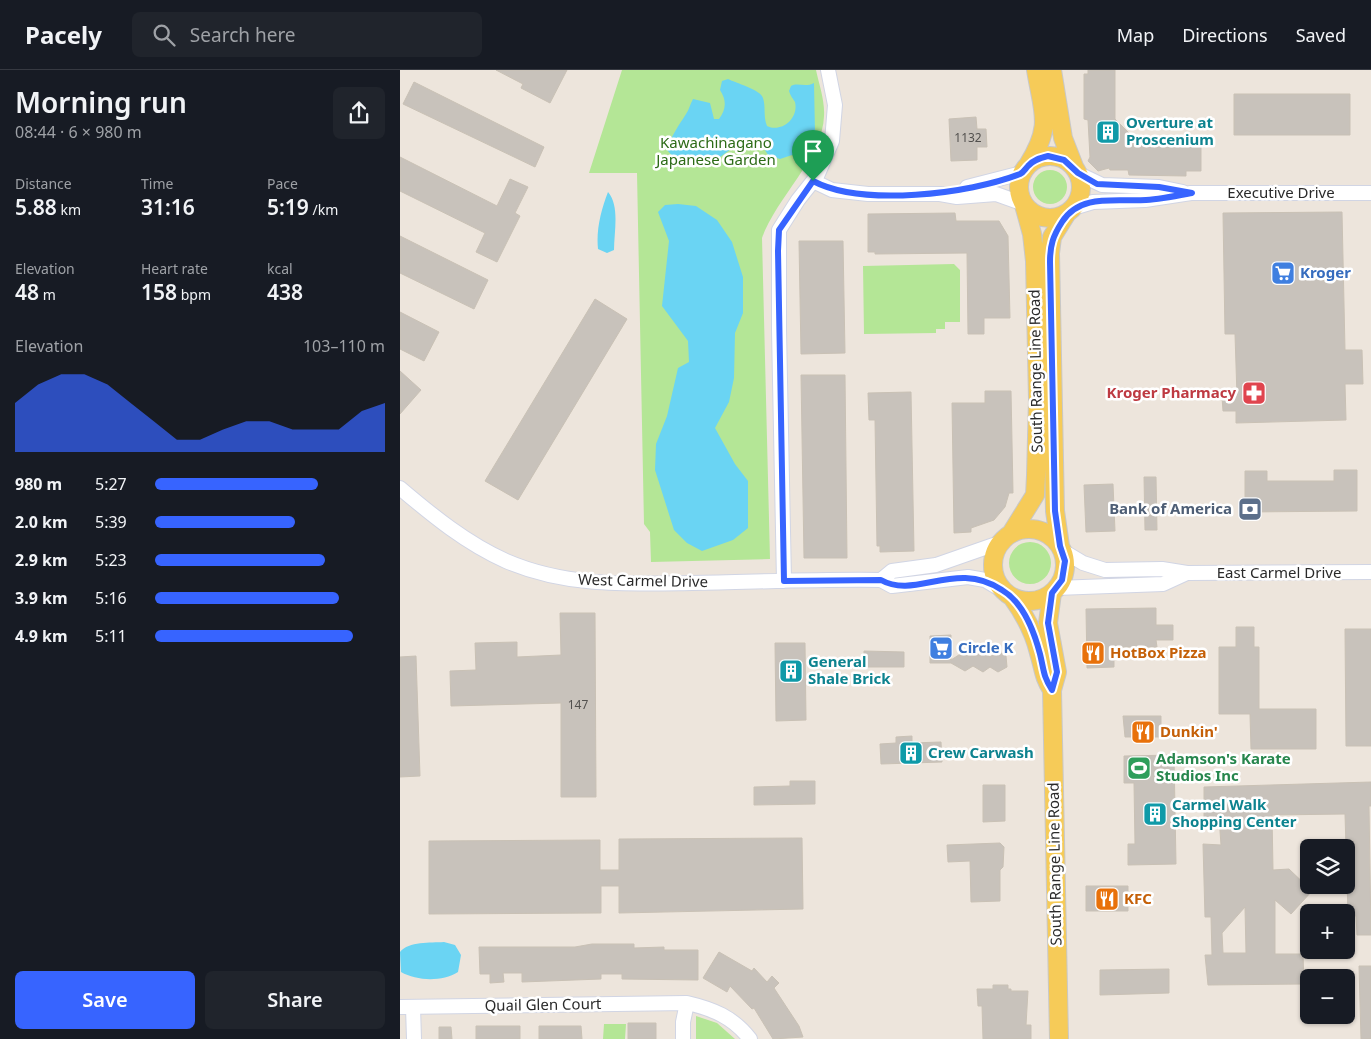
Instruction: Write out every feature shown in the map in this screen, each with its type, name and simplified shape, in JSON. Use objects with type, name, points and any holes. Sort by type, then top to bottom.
[{"type":"main road","points":[[1036,70],[1045,131],[1019,186],[1024,204],[1031,212],[1049,218],[1070,210],[1081,187],[1063,138],[1052,70]]},
{"type":"main road","points":[[1025,170],[1040,158],[1056,157],[1070,164],[1076,171]]},
{"type":"main road","name":"South Range Line Road","points":[[1006,538],[1035,495],[1038,399],[1035,261],[1032,234],[1024,204]]},
{"type":"main road","name":"South Range Line Road","points":[[1061,548],[1055,511],[1050,253],[1052,237],[1070,210]]},
{"type":"main road","points":[[1022,529],[1044,532],[1061,548],[1065,570],[1054,590],[1033,601],[1007,593],[995,579],[992,567],[994,554],[1006,538],[1022,529]]},
{"type":"main road","name":"South Range Line Road","points":[[1054,590],[1048,623],[1057,672],[1052,690],[1059,1039]]},
{"type":"main road","name":"South Range Line Road","points":[[1007,593],[1030,623],[1040,654],[1044,677],[1052,690]]},
{"type":"street","points":[[784,581],[779,230],[826,159],[834,132],[835,105],[828,70]]},
{"type":"street","points":[[813,181],[839,191],[889,195],[940,194],[984,185],[1025,170]]},
{"type":"street","name":"Executive Drive","points":[[1076,171],[1102,185],[1159,187],[1192,193]]},
{"type":"street","name":"Executive Drive","points":[[1070,210],[1093,202],[1145,200],[1192,193],[1371,193]]},
{"type":"street","points":[[940,194],[957,197],[996,194],[1024,204]]},
{"type":"street","name":"West Carmel Drive","points":[[400,488],[448,528],[482,549],[507,561],[551,576],[598,583],[881,580],[892,586],[968,577],[985,580],[1007,593]]},
{"type":"street","name":"West Carmel Drive","points":[[881,580],[892,571],[936,565],[1006,538]]},
{"type":"street","name":"East Carmel Drive","points":[[1061,548],[1083,563],[1105,570],[1162,568],[1187,573],[1371,572]]},
{"type":"street","name":"East Carmel Drive","points":[[1054,590],[1163,584],[1187,573]]},
{"type":"street","points":[[683,1039],[683,1022],[687,1003]]},
{"type":"street","name":"Quail Glen Court","points":[[406,1007],[687,1003],[707,1007],[725,1016],[741,1027],[750,1039]]},
{"type":"street","points":[[406,1007],[414,1039]]},
{"type":"green space","name":"Kawachinagano Japanese Garden","points":[[622,70],[816,70],[824,104],[822,131],[808,162],[777,208],[762,238],[770,559],[651,562],[650,532],[644,524],[637,173],[589,173]]},
{"type":"green space","points":[[1050,170],[1057,171],[1062,175],[1066,180],[1066,194],[1062,199],[1057,203],[1050,204],[1043,203],[1038,199],[1034,194],[1033,187],[1034,180],[1038,175],[1043,171]]},
{"type":"green space","points":[[954,264],[960,270],[960,322],[945,322],[945,329],[936,329],[936,333],[864,334],[863,266]]},
{"type":"green space","points":[[1034,542],[1042,545],[1048,551],[1051,563],[1048,575],[1042,581],[1026,584],[1018,581],[1012,575],[1009,559],[1012,551],[1018,545]]},
{"type":"green space","points":[[696,1016],[717,1023],[735,1039],[696,1039]]},
{"type":"green space","points":[[604,1024],[626,1024],[625,1039],[603,1039]]},
{"type":"water","points":[[728,79],[761,95],[764,101],[767,126],[772,128],[783,126],[792,119],[796,108],[789,91],[791,86],[814,83],[815,133],[807,150],[780,159],[768,155],[763,147],[747,144],[731,149],[716,160],[677,161],[667,150],[693,99],[710,103],[714,119],[719,119],[725,105],[720,90],[722,81]]},
{"type":"water","points":[[608,192],[614,204],[616,220],[614,250],[607,253],[598,249],[598,235],[603,206]]},
{"type":"water","points":[[665,205],[696,206],[717,220],[732,242],[743,277],[743,313],[735,333],[734,378],[729,402],[715,428],[735,464],[748,481],[748,528],[733,540],[702,551],[687,543],[674,530],[655,470],[656,444],[667,416],[678,368],[689,362],[688,341],[662,306],[669,241],[658,212]]},
{"type":"water","points":[[444,942],[455,945],[461,955],[458,972],[437,979],[422,979],[401,972],[400,952],[404,948],[420,943]]},
{"type":"building","points":[[496,70],[567,70],[550,103],[521,88],[523,84]]},
{"type":"building","name":"Overture at Proscenium","points":[[1088,70],[1115,70],[1115,119],[1140,144],[1201,144],[1201,171],[1186,171],[1186,176],[1129,175],[1128,170],[1110,170],[1109,168],[1098,171],[1088,161],[1090,157],[1088,120],[1084,119],[1084,74],[1088,74]]},
{"type":"building","points":[[414,82],[544,147],[535,167],[403,104]]},
{"type":"building","points":[[1234,94],[1350,94],[1350,135],[1234,135]]},
{"type":"building","points":[[976,117],[977,129],[986,129],[987,147],[977,147],[977,160],[951,161],[949,119]]},
{"type":"building","points":[[400,157],[497,206],[510,179],[528,187],[515,213],[520,216],[497,262],[476,252],[485,233],[400,191]]},
{"type":"building","name":"Kroger","points":[[1342,212],[1345,350],[1362,350],[1363,384],[1345,384],[1346,420],[1236,423],[1236,411],[1223,411],[1222,397],[1237,396],[1235,334],[1225,334],[1223,213]]},
{"type":"building","points":[[955,213],[956,221],[999,221],[1008,236],[1010,318],[984,318],[984,334],[968,334],[967,253],[875,254],[875,252],[868,252],[868,214]]},
{"type":"building","points":[[400,236],[488,280],[474,309],[400,273]]},
{"type":"building","points":[[799,241],[843,241],[845,353],[801,354]]},
{"type":"building","points":[[595,299],[627,319],[518,500],[485,481]]},
{"type":"building","points":[[400,312],[439,332],[424,361],[400,349]]},
{"type":"building","points":[[400,371],[421,390],[400,414]]},
{"type":"building","points":[[801,375],[845,375],[847,558],[804,558]]},
{"type":"building","points":[[985,391],[1011,391],[1013,493],[1009,493],[1005,507],[994,520],[971,528],[971,532],[954,533],[952,403],[985,403]]},
{"type":"building","points":[[911,392],[914,551],[880,552],[880,546],[877,546],[875,420],[869,420],[868,393]]},
{"type":"building","points":[[1334,470],[1357,470],[1357,511],[1245,512],[1245,471],[1267,471],[1267,481],[1334,481]]},
{"type":"building","points":[[1144,477],[1156,477],[1157,530],[1145,530]]},
{"type":"building","points":[[1113,484],[1115,531],[1086,532],[1084,485]]},
{"type":"building","points":[[1156,608],[1156,625],[1173,625],[1173,640],[1156,640],[1157,647],[1114,647],[1114,667],[1087,668],[1086,609]]},
{"type":"building","points":[[560,613],[595,613],[596,797],[561,797],[561,703],[451,706],[450,671],[476,670],[475,643],[517,642],[517,657],[561,655]]},
{"type":"building","points":[[1236,627],[1254,627],[1254,647],[1259,647],[1259,709],[1316,709],[1316,749],[1251,749],[1250,714],[1219,714],[1219,647],[1236,647]]},
{"type":"building","points":[[1345,629],[1371,629],[1371,746],[1346,746]]},
{"type":"building","points":[[951,635],[951,660],[965,651],[974,656],[982,651],[990,657],[998,651],[1006,656],[1007,667],[998,672],[990,667],[983,672],[973,666],[965,671],[951,663],[930,663],[930,636]]},
{"type":"building","name":"General Shale Brick","points":[[775,643],[805,643],[806,720],[776,721]]},
{"type":"building","points":[[864,651],[904,652],[904,667],[864,667]]},
{"type":"building","points":[[416,656],[420,776],[400,777],[400,657]]},
{"type":"building","name":"Dunkin'","points":[[1123,716],[1161,716],[1161,737],[1125,737]]},
{"type":"building","name":"Crew Carwash","points":[[912,736],[912,743],[941,742],[942,762],[881,764],[880,744],[896,743],[896,737]]},
{"type":"building","name":"Carmel Walk Shopping Center","points":[[1174,755],[1176,864],[1128,865],[1128,844],[1135,844],[1134,783],[1124,783],[1124,756]]},
{"type":"building","points":[[790,781],[815,781],[815,804],[754,805],[754,787],[790,786]]},
{"type":"building","points":[[1371,782],[1371,806],[1369,806],[1371,935],[1357,935],[1355,904],[1348,904],[1347,894],[1355,894],[1355,839],[1346,839],[1345,814],[1272,815],[1273,870],[1289,869],[1300,880],[1300,894],[1309,894],[1291,914],[1275,900],[1275,954],[1300,954],[1300,959],[1303,959],[1304,969],[1300,969],[1300,984],[1208,985],[1205,955],[1212,955],[1211,917],[1205,917],[1203,844],[1221,845],[1219,817],[1204,818],[1204,787]],"holes":[[[1245,907],[1246,953],[1223,953],[1222,933]]]},
{"type":"building","points":[[983,785],[1005,785],[1005,821],[983,822]]},
{"type":"building","points":[[802,838],[803,909],[619,913],[619,886],[601,886],[601,913],[429,914],[429,841],[600,840],[600,870],[619,870],[619,839]]},
{"type":"building","points":[[1000,843],[1004,847],[1003,867],[1000,870],[1000,901],[971,902],[970,861],[948,862],[947,845]]},
{"type":"building","name":"KFC","points":[[1086,886],[1128,886],[1128,911],[1086,911]]},
{"type":"building","points":[[592,944],[634,944],[634,948],[664,947],[664,950],[698,950],[698,980],[622,979],[622,974],[601,974],[601,979],[522,982],[522,973],[503,973],[504,982],[490,983],[490,974],[480,974],[479,947],[575,947]]},
{"type":"building","points":[[719,952],[752,971],[754,968],[767,982],[772,976],[779,983],[774,988],[799,1026],[803,1037],[773,1039],[754,1008],[752,1009],[730,986],[727,992],[703,978]]},
{"type":"building","points":[[1359,966],[1371,966],[1371,1039],[1361,1039]]},
{"type":"building","points":[[1169,969],[1169,993],[1100,995],[1100,970]]},
{"type":"building","points":[[993,985],[1008,985],[1008,989],[1011,989],[1011,991],[1028,991],[1026,1025],[1031,1025],[1031,1039],[983,1039],[982,1006],[978,1006],[977,989],[993,989]]},
{"type":"building","points":[[628,1023],[656,1023],[656,1039],[628,1039]]},
{"type":"building","points":[[476,1026],[520,1026],[520,1039],[476,1039]]},
{"type":"building","points":[[539,1026],[581,1026],[582,1039],[539,1039]]},
{"type":"building","points":[[439,1027],[451,1027],[452,1039],[439,1039]]},
{"type":"place","name":"Overture at Proscenium","points":[[1108,132]]},
{"type":"place","name":"Kroger","points":[[1283,273]]},
{"type":"place","name":"Kroger Pharmacy","points":[[1254,393]]},
{"type":"place","name":"Bank of America","points":[[1250,509]]},
{"type":"place","name":"Circle K","points":[[941,648]]},
{"type":"place","name":"HotBox Pizza","points":[[1093,653]]},
{"type":"place","name":"General Shale Brick","points":[[791,671]]},
{"type":"place","name":"Dunkin'","points":[[1143,732]]},
{"type":"place","name":"Crew Carwash","points":[[911,753]]},
{"type":"place","name":"Adamson's Karate Studios Inc","points":[[1139,768]]},
{"type":"place","name":"Carmel Walk Shopping Center","points":[[1155,814]]},
{"type":"place","name":"KFC","points":[[1107,899]]},
{"type":"route","points":[[1048,156],[1064,160],[1078,173],[1097,184],[1159,187],[1192,193],[1145,200],[1107,200],[1073,208],[1067,213],[1052,237],[1050,262],[1055,511],[1060,546],[1065,561],[1065,570],[1062,580],[1052,593],[1048,623],[1057,672],[1052,690],[1044,677],[1040,654],[1030,623],[1021,608],[1012,597],[985,580],[958,577],[935,582],[892,586],[881,580],[784,581],[779,230],[813,181],[832,190],[868,194],[940,194],[957,188],[984,185],[1022,173],[1033,161],[1048,156]]}]
